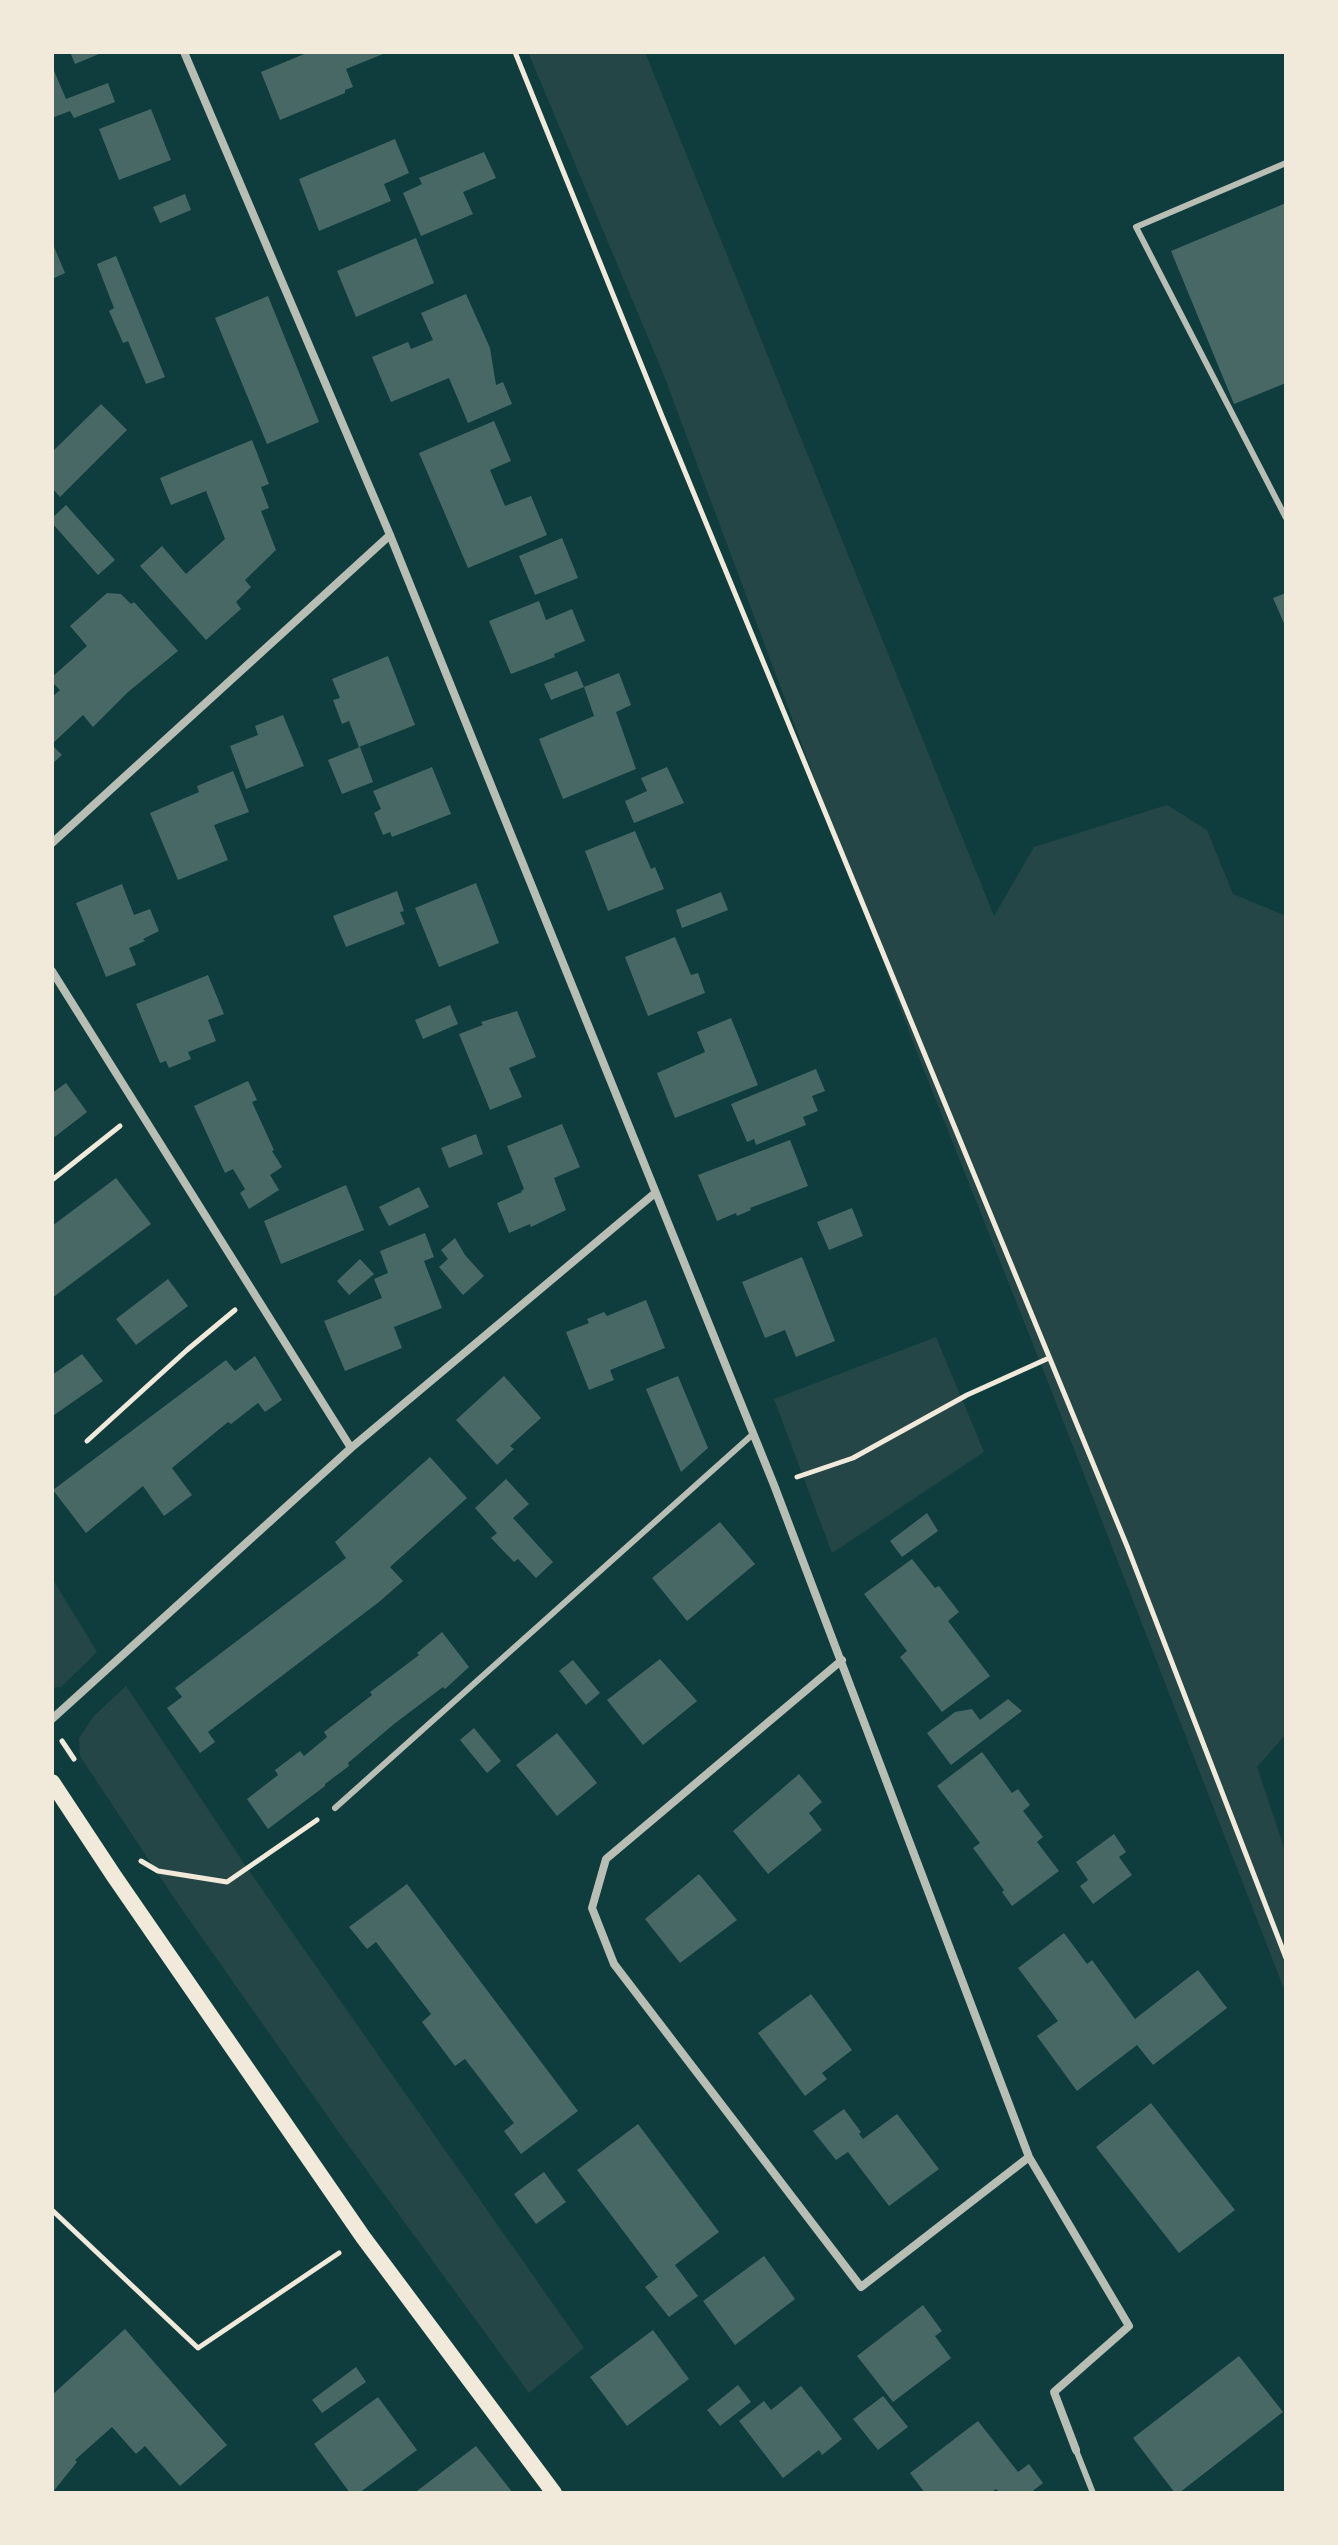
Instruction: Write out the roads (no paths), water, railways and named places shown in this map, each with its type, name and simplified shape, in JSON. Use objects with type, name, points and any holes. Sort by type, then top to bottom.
[{"type":"main road","points":[[52,1782],[57,1804],[363,2237],[554,2493]]},
{"type":"street","points":[[184,52],[390,535],[774,1485],[1029,2157],[1129,2326],[1054,2392],[1076,2450]]},
{"type":"street","points":[[52,843],[390,535]]},
{"type":"street","points":[[52,971],[351,1448]]},
{"type":"street","points":[[52,1719],[351,1448],[655,1193]]},
{"type":"street","points":[[842,1660],[606,1859],[592,1908],[614,1964],[861,2287],[1029,2157]]},
{"type":"lane","points":[[1286,163],[1136,227],[1286,518]]},
{"type":"lane","points":[[335,1808],[752,1435]]},
{"type":"lane","points":[[1076,2450],[1093,2493]]}]
